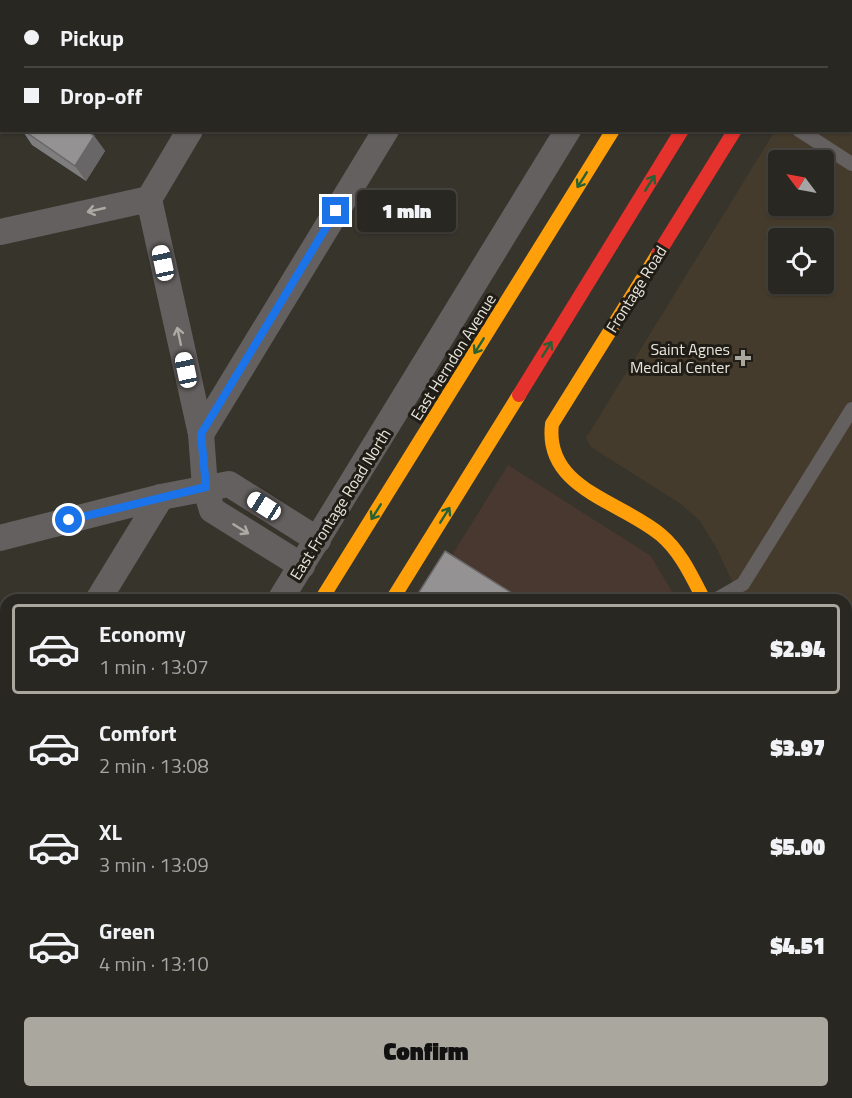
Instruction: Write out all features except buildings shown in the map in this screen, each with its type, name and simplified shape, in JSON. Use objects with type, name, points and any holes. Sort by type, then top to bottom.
[{"type":"main road","name":"East Herndon Avenue","points":[[325,594],[611,132]]},
{"type":"main road","points":[[396,594],[681,132]]},
{"type":"main road","name":"Frontage Road","points":[[700,594],[670,543],[639,519],[579,482],[560,466],[552,451],[550,438],[552,424],[734,132]]},
{"type":"street","points":[[189,132],[149,199],[201,434],[206,487],[212,510],[302,566]]},
{"type":"street","points":[[201,434],[385,132]]},
{"type":"street","name":"East Frontage Road North","points":[[284,594],[567,132]]},
{"type":"street","points":[[0,232],[149,199]]},
{"type":"street","points":[[0,538],[161,497],[229,484],[318,540]]},
{"type":"street","points":[[102,594],[161,497]]},
{"type":"lane","points":[[802,132],[852,164]]},
{"type":"lane","points":[[725,594],[742,584],[852,409]]},
{"type":"shaded area","name":"Saint Agnes Medical Center","points":[[774,132],[852,132],[852,594],[738,594],[716,547],[700,521],[681,504],[591,447],[586,438]]},
{"type":"shaded area","points":[[508,465],[651,556],[673,594],[428,594]]},
{"type":"traffic: slow","points":[[325,594],[612,132]]},
{"type":"traffic: slow","points":[[658,254],[552,424],[553,446],[560,464],[572,479],[588,491],[645,523],[668,542],[686,565],[701,594]]},
{"type":"traffic: slow","points":[[396,594],[519,395]]},
{"type":"traffic: jam","points":[[519,395],[681,132]]},
{"type":"traffic: jam","points":[[658,254],[734,132]]},
{"type":"place","name":"Saint Agnes Medical Center","points":[[743,358]]},
{"type":"route","points":[[69,520],[206,487],[201,434],[336,211]]}]
